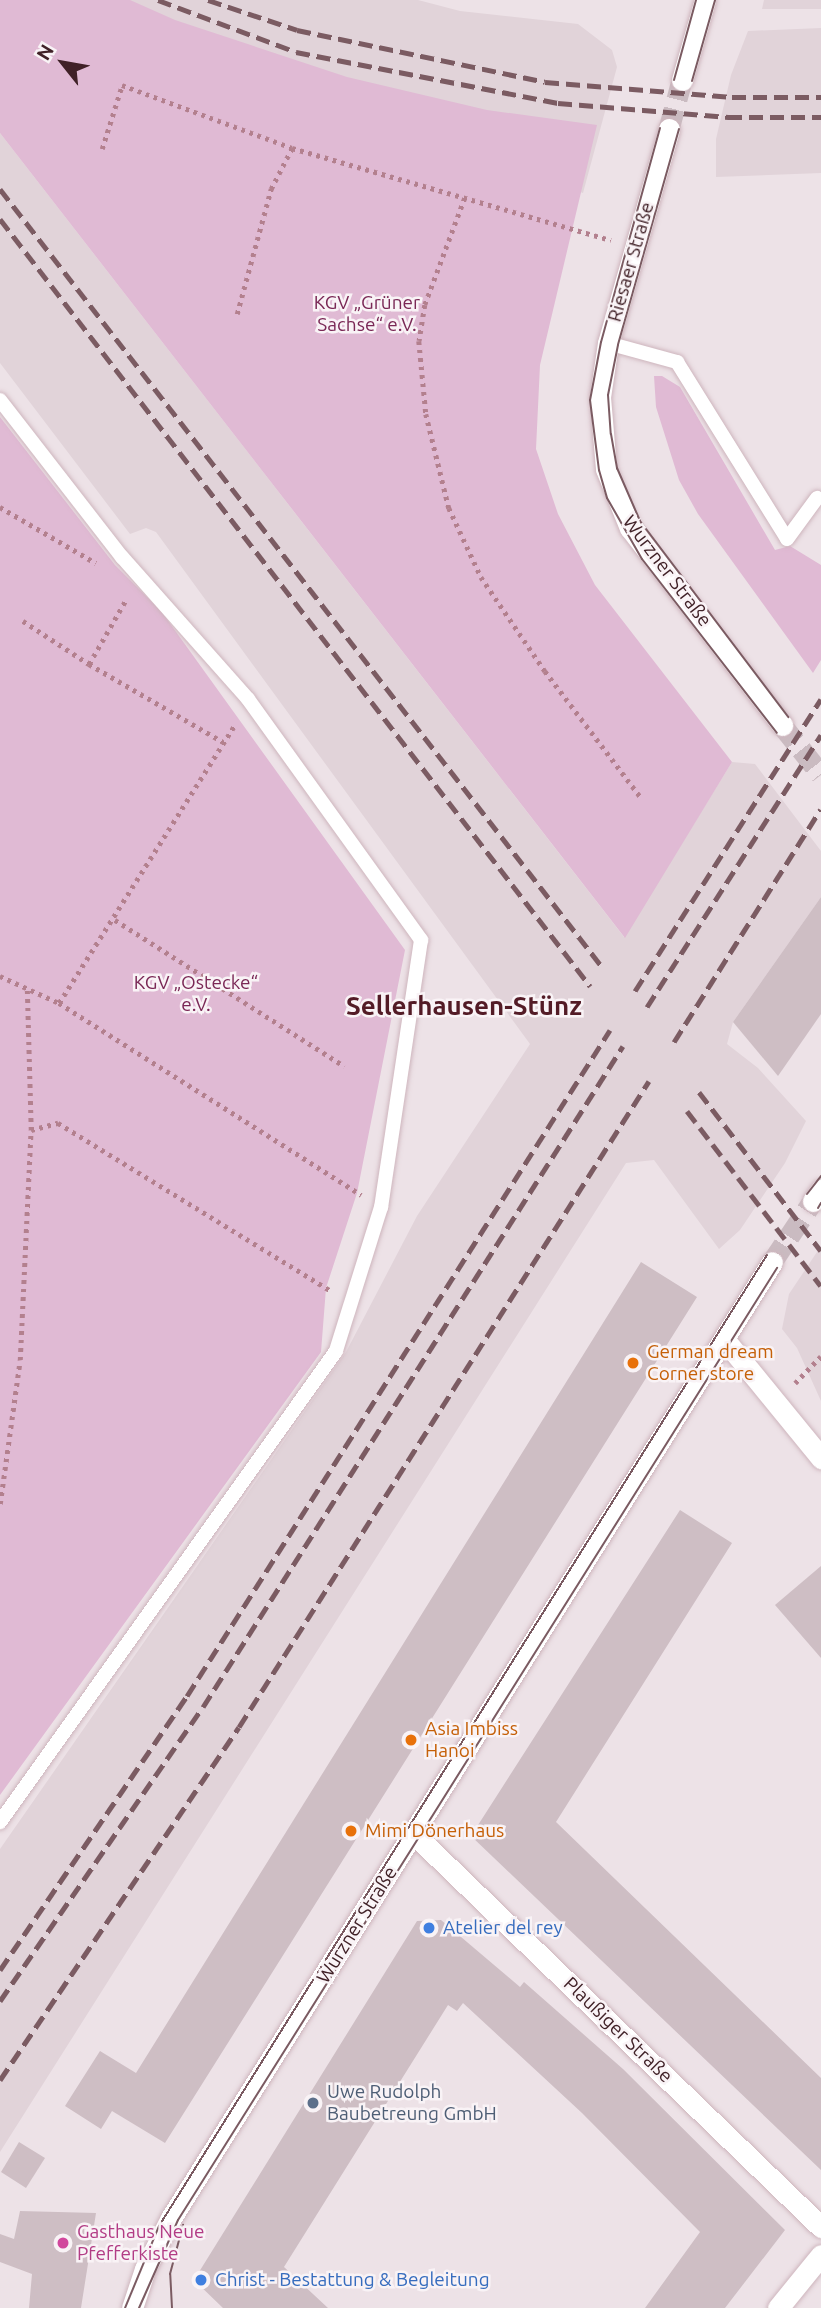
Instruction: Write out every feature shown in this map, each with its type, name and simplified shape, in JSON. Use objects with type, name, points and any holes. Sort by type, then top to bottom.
[{"type":"main road","points":[[682,80],[705,0]]},
{"type":"main road","name":"Riesaer Straße","points":[[600,397],[608,343],[668,128]]},
{"type":"main road","name":"Wurzner Straße","points":[[600,397],[606,470],[631,528],[782,725]]},
{"type":"main road","name":"Wurzner Straße","points":[[132,2308],[162,2234],[772,1262]]},
{"type":"main road","points":[[723,1339],[821,1458]]},
{"type":"main road","name":"Plaußiger Straße","points":[[414,1834],[821,2227]]},
{"type":"main road","points":[[778,2308],[821,2255]]},
{"type":"lane","points":[[608,343],[677,362],[787,539],[817,498]]},
{"type":"lane","points":[[0,400],[122,557],[248,699],[421,940],[382,1207],[336,1352],[0,1822]]},
{"type":"path","points":[[102,149],[122,85],[292,148],[635,247]]},
{"type":"path","points":[[237,314],[271,189],[292,148]]},
{"type":"path","points":[[465,198],[425,305],[419,341],[426,414],[449,508],[481,577],[545,671],[642,799]]},
{"type":"path","points":[[0,507],[98,565]]},
{"type":"path","points":[[89,664],[132,590]]},
{"type":"path","points":[[23,621],[89,664],[223,742]]},
{"type":"path","points":[[59,1003],[115,920],[248,699]]},
{"type":"path","points":[[115,920],[344,1066]]},
{"type":"path","points":[[0,976],[59,1003],[357,1193]]},
{"type":"path","points":[[0,1503],[20,1360],[31,1130],[27,989]]},
{"type":"path","points":[[31,1130],[58,1123],[326,1288]]},
{"type":"path","points":[[798,1380],[821,1356]]},
{"type":"shaded area","points":[[34,0],[418,0],[460,11],[578,24],[612,50],[617,67],[583,193]]},
{"type":"shaded area","points":[[764,0],[821,0],[821,9],[762,9]]},
{"type":"shaded area","points":[[821,28],[821,173],[716,177],[716,139],[731,75],[748,31]]},
{"type":"shaded area","points":[[0,133],[624,937],[732,762],[755,764],[821,851],[821,897],[733,1022],[727,1044],[758,1068],[806,1121],[785,1163],[740,1230],[719,1249],[654,1160],[626,1163],[0,2152],[0,1849],[346,1352],[417,1216],[530,1044],[156,532],[146,528],[130,534],[0,363]]},
{"type":"shaded area","points":[[821,1246],[821,1401],[797,1348],[782,1329],[789,1294]]},
{"type":"green space","name":"KGV „Grüner Sachse“ e.V.","points":[[0,0],[130,0],[175,20],[347,77],[487,110],[597,125],[540,365],[536,449],[558,514],[595,585],[732,762],[625,938],[0,133]]},
{"type":"green space","points":[[654,376],[662,376],[680,387],[775,550],[790,546],[821,565],[821,660],[813,673],[698,514],[679,480],[656,407]]},
{"type":"green space","name":"KGV „Ostecke“ e.V.","points":[[0,417],[115,565],[161,611],[405,950],[357,1193],[326,1288],[321,1352],[0,1795]]},
{"type":"building","points":[[821,897],[821,1014],[778,1076],[733,1022]]},
{"type":"building","points":[[641,1262],[697,1297],[165,2143],[112,2111],[101,2129],[65,2106],[100,2051],[136,2073]]},
{"type":"building","points":[[680,1510],[732,1543],[556,1822],[821,2078],[821,2170],[471,1836]]},
{"type":"building","points":[[821,1566],[821,1658],[775,1605]]},
{"type":"building","points":[[441,1920],[520,1987],[524,1982],[623,2069],[785,2230],[725,2308],[645,2308],[700,2232],[582,2113],[463,2003],[457,2011],[448,2005],[284,2267],[328,2308],[223,2308],[194,2280],[417,1921]]},
{"type":"building","points":[[19,2142],[45,2158],[26,2188],[1,2172]]},
{"type":"building","points":[[20,2211],[96,2213],[81,2308],[29,2308],[32,2274],[0,2262],[0,2234],[14,2239]]},
{"type":"tunnel","points":[[669,129],[682,80]]},
{"type":"tunnel","points":[[782,725],[821,774]]},
{"type":"tunnel","points":[[772,1262],[813,1201]]},
{"type":"tram line","points":[[674,80],[696,0]]},
{"type":"tram line","points":[[692,81],[715,0]]},
{"type":"tram line","points":[[660,128],[601,342],[590,400],[599,470],[607,498],[642,559],[777,733]]},
{"type":"tram line","points":[[679,129],[618,345],[608,395],[617,468],[640,521],[788,717]]},
{"type":"tram line","points":[[807,1194],[821,1176]]},
{"type":"tram line","points":[[818,1208],[821,1203]]},
{"type":"tram line","points":[[125,2308],[159,2226],[767,1255]]},
{"type":"tram line","points":[[139,2308],[178,2220],[777,1268]]},
{"type":"tram line","points":[[172,2308],[170,2274],[183,2225]]},
{"type":"railway","points":[[158,0],[296,52],[558,103],[728,117],[821,117]]},
{"type":"railway","points":[[208,0],[297,30],[545,82],[732,97],[821,97]]},
{"type":"railway","points":[[0,189],[603,968]]},
{"type":"railway","points":[[0,219],[590,986]]},
{"type":"railway","points":[[635,991],[821,699]]},
{"type":"railway","points":[[647,1007],[821,735]]},
{"type":"railway","points":[[674,1042],[821,809]]},
{"type":"railway","points":[[0,1970],[187,1696],[610,1030]]},
{"type":"railway","points":[[0,2001],[203,1707],[623,1046]]},
{"type":"railway","points":[[0,2080],[239,1727],[649,1081]]},
{"type":"railway","points":[[699,1092],[821,1251]]},
{"type":"railway","points":[[687,1111],[821,1286]]},
{"type":"place","name":"German dream Corner store","points":[[633,1363]]},
{"type":"place","name":"Asia Imbiss Hanoi","points":[[411,1740]]},
{"type":"place","name":"Mimi Dönerhaus","points":[[351,1831]]},
{"type":"place","name":"Atelier del rey","points":[[429,1928]]},
{"type":"place","name":"Uwe Rudolph Baubetreung GmbH","points":[[313,2103]]},
{"type":"place","name":"Gasthaus Neue Pfefferkiste","points":[[63,2243]]},
{"type":"place","name":"Christ - Bestattung & Begleitung","points":[[201,2280]]},
{"type":"district","name":"Sellerhausen-Stünz","points":[[464,1006]]}]
